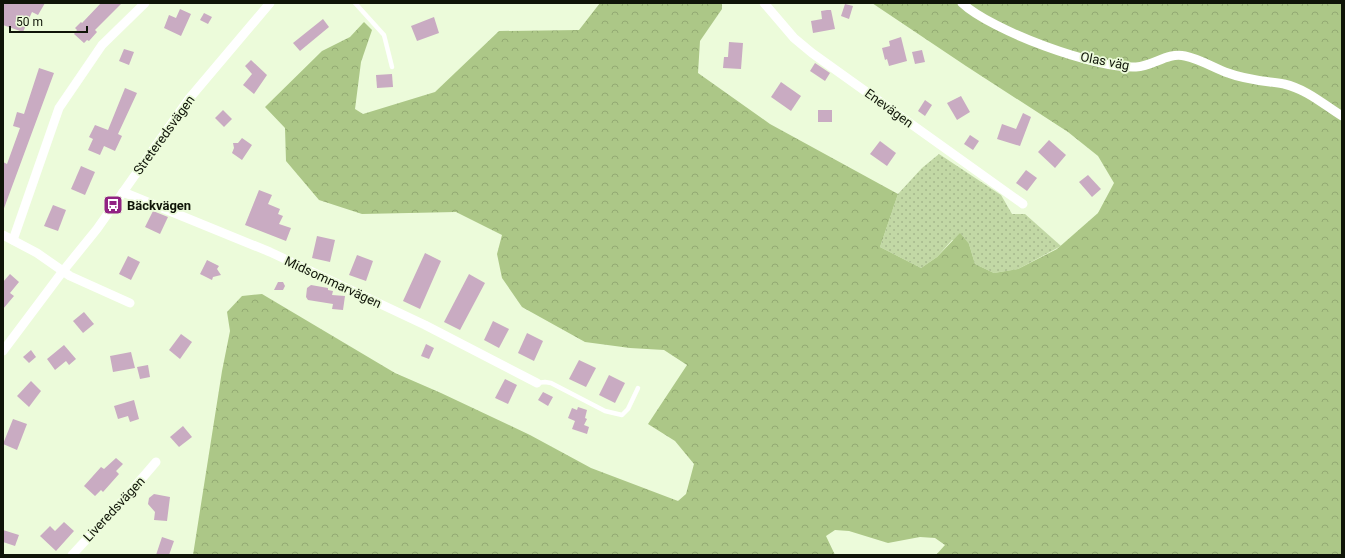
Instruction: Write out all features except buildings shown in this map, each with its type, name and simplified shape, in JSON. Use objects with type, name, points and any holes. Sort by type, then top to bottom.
[{"type":"street","points":[[13,240],[59,108],[102,45],[145,3]]},
{"type":"street","name":"Streteredsvägen","points":[[3,351],[62,271],[97,229],[188,100],[270,3]]},
{"type":"street","name":"Enevägen","points":[[764,3],[794,38],[812,53],[1022,204]]},
{"type":"street","name":"Olas väg","points":[[962,3],[999,28],[1067,53],[1095,61],[1130,67],[1142,66],[1172,56],[1186,56],[1248,79],[1285,84],[1307,93],[1342,116]]},
{"type":"street","name":"Midsommarvägen","points":[[123,192],[270,252],[425,325],[537,383]]},
{"type":"street","points":[[3,235],[37,254],[62,271],[130,303]]},
{"type":"street","name":"Liveredsvägen","points":[[72,555],[126,498],[156,462]]},
{"type":"lane","points":[[355,3],[384,35],[392,67]]},
{"type":"lane","points":[[537,383],[551,383],[605,411],[622,415],[628,409],[638,388]]},
{"type":"green space","points":[[600,3],[722,3],[722,9],[700,41],[698,73],[770,124],[898,194],[880,247],[921,268],[937,257],[960,233],[969,244],[975,264],[994,273],[1018,269],[1057,249],[1098,213],[1114,183],[1098,156],[1068,132],[872,3],[1342,3],[1342,555],[936,555],[945,545],[935,538],[920,537],[888,543],[849,531],[835,530],[826,536],[835,555],[193,555],[222,371],[230,331],[227,312],[242,296],[262,294],[395,373],[530,435],[591,468],[678,501],[686,494],[694,464],[675,441],[648,424],[687,365],[664,350],[630,348],[585,342],[522,307],[502,278],[497,254],[502,235],[456,212],[362,214],[319,200],[286,161],[285,128],[265,107],[322,51],[350,37],[364,22],[372,30],[361,62],[355,109],[363,114],[435,92],[499,31],[579,30]]},
{"type":"green space","points":[[939,154],[1001,195],[1012,214],[1025,214],[1061,246],[1018,269],[994,273],[975,264],[969,244],[952,240],[937,257],[921,268],[880,247],[898,194],[922,168]]},
{"type":"place","name":"Bäckvägen","points":[[113,205]]}]
